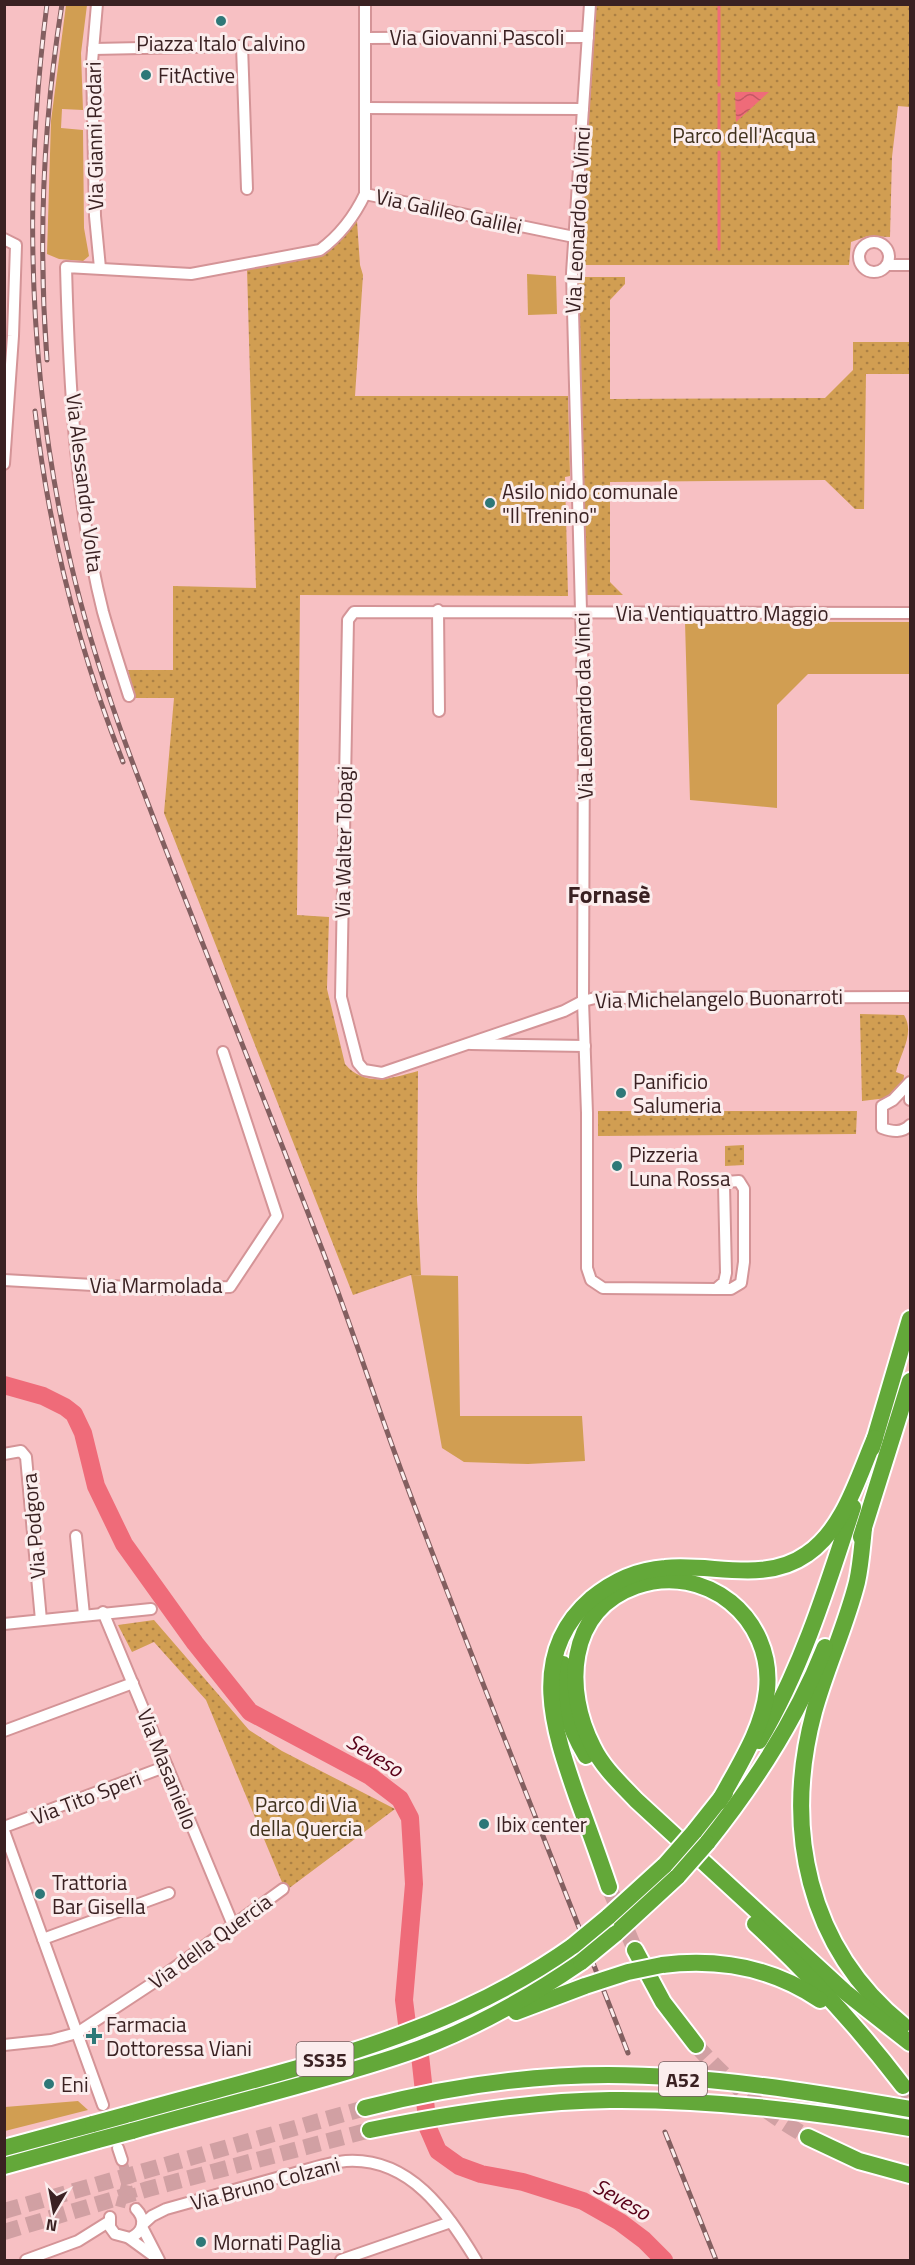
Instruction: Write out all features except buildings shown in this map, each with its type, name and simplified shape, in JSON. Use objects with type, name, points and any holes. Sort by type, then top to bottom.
[{"type":"highway","points":[[718,1802],[750,1757],[781,1704],[822,1603],[910,1319]]},
{"type":"highway","points":[[469,2027],[537,1991],[581,1962],[615,1934],[754,1781],[807,1688],[835,1621],[910,1381]]},
{"type":"highway","points":[[609,1887],[562,1755],[551,1706],[550,1683],[563,1635],[580,1609],[606,1586],[634,1573],[665,1568],[762,1570],[784,1566],[807,1555],[838,1521],[875,1438]]},
{"type":"highway","points":[[864,1528],[856,1584],[814,1712],[801,1791],[801,1833],[812,1889],[836,1944],[852,1973],[910,2032]]},
{"type":"highway","points":[[701,1838],[750,1745],[767,1692],[768,1662],[759,1637],[743,1611],[722,1595],[694,1584],[675,1581],[636,1586],[613,1598],[593,1618],[581,1641],[575,1661],[576,1701],[594,1750],[610,1773],[636,1800],[845,1992],[910,2043]]},
{"type":"highway","points":[[580,1609],[569,1636],[561,1684],[563,1704],[571,1729],[585,1755],[629,1808],[765,1934],[855,2029],[903,2086]]},
{"type":"highway","name":"SS35","points":[[129,2123],[259,2077],[391,2041],[503,1991],[573,1946],[671,1870]]},
{"type":"highway","points":[[635,1950],[663,2002],[696,2045]]},
{"type":"highway","points":[[469,2027],[628,1972],[663,1965],[723,1965],[773,1974],[801,1986],[855,2029]]},
{"type":"highway","name":"SS35","points":[[129,2123],[265,2093],[396,2057],[469,2027]]},
{"type":"highway","name":"A52","points":[[365,2108],[454,2090],[549,2077],[608,2075],[674,2078],[762,2087],[910,2109]]},
{"type":"highway","name":"A52","points":[[370,2130],[459,2113],[609,2100],[671,2101],[771,2109],[910,2128]]},
{"type":"highway","points":[[4,2148],[95,2132],[129,2123]]},
{"type":"highway","points":[[4,2166],[95,2132]]},
{"type":"highway","points":[[808,2137],[859,2161],[910,2175]]},
{"type":"street","name":"Via Gianni Rodari","points":[[97,4],[93,48],[95,216],[100,268]]},
{"type":"street","points":[[365,4],[365,194]]},
{"type":"street","name":"Via Leonardo da Vinci","points":[[590,4],[574,237],[572,317],[585,789],[583,1001],[587,1268],[591,1280],[603,1288],[716,1289]]},
{"type":"street","name":"Via Giovanni Pascoli","points":[[366,38],[588,37]]},
{"type":"street","points":[[93,48],[242,46],[247,189]]},
{"type":"street","points":[[365,108],[583,109]]},
{"type":"street","name":"Via Galileo Galilei","points":[[66,267],[191,274],[320,250],[332,241],[358,208],[365,194],[574,237]]},
{"type":"street","points":[[4,239],[16,245],[14,336],[4,464]]},
{"type":"street","points":[[887,265],[910,265]]},
{"type":"street","name":"Via Alessandro Volta","points":[[66,267],[75,433],[84,504],[104,613],[129,696]]},
{"type":"street","points":[[438,610],[439,711]]},
{"type":"street","name":"Via Ventiquattro Maggio","points":[[354,612],[438,610],[910,613]]},
{"type":"street","name":"Via Walter Tobagi","points":[[354,612],[348,620],[344,713],[340,997],[353,1050],[364,1070]]},
{"type":"street","name":"Via Michelangelo Buonarroti","points":[[364,1070],[382,1073],[564,1011],[583,1001],[595,998],[910,997]]},
{"type":"street","name":"Via Michelangelo Buonarroti","points":[[464,1044],[585,1046]]},
{"type":"street","name":"Via Marmolada","points":[[4,1280],[164,1289],[230,1287],[277,1216],[223,1052]]},
{"type":"street","points":[[910,1081],[910,1100]]},
{"type":"street","points":[[910,1081],[893,1100],[882,1106],[880,1116],[882,1128],[892,1132],[905,1130],[910,1125]]},
{"type":"street","points":[[738,1181],[744,1189],[744,1262],[741,1283],[731,1289],[716,1289],[724,1282],[726,1273],[724,1185],[726,1182],[738,1181]]},
{"type":"street","name":"Via Podgora","points":[[4,1454],[21,1451],[27,1457],[41,1620]]},
{"type":"street","points":[[76,1536],[84,1615]]},
{"type":"street","points":[[4,1624],[103,1612],[151,1609]]},
{"type":"street","name":"Via Masaniello","points":[[103,1612],[233,1925]]},
{"type":"street","points":[[4,1731],[133,1683]]},
{"type":"street","name":"Via Tito Speri","points":[[4,1829],[167,1766]]},
{"type":"street","points":[[4,1829],[103,2105]]},
{"type":"street","name":"Via della Quercia","points":[[77,2033],[283,1889]]},
{"type":"street","points":[[43,1939],[169,1893]]},
{"type":"street","points":[[4,2045],[51,2040],[77,2033]]},
{"type":"street","points":[[118,2148],[122,2160]]},
{"type":"street","name":"Via Bruno Colzani","points":[[129,2238],[138,2234],[152,2216],[166,2209],[328,2164],[354,2161],[383,2166],[405,2176],[433,2198],[476,2260]]},
{"type":"street","name":"Via Bruno Colzani","points":[[142,2226],[137,2210],[166,2209]]},
{"type":"street","points":[[78,2241],[110,2218],[111,2229],[117,2236]]},
{"type":"street","points":[[341,2260],[451,2222]]},
{"type":"street","points":[[142,2226],[158,2260]]},
{"type":"street","points":[[27,2260],[78,2241],[117,2236],[129,2238],[158,2260]]},
{"type":"green space","points":[[66,5],[87,5],[81,53],[83,110],[62,109],[61,128],[83,130],[84,228],[89,256],[83,261],[59,259],[47,254],[51,121]]},
{"type":"green space","name":"Parco dell'Acqua","points":[[596,5],[910,5],[910,107],[898,106],[892,157],[890,237],[868,236],[851,242],[849,265],[578,265]]},
{"type":"green space","points":[[357,221],[360,265],[363,275],[355,396],[568,396],[570,476],[565,477],[568,596],[300,595],[297,915],[329,917],[327,989],[345,1064],[361,1076],[370,1079],[389,1078],[418,1071],[417,1199],[421,1275],[411,1275],[353,1295],[164,813],[174,698],[135,698],[128,670],[173,670],[173,586],[256,588],[247,269],[325,252]]},
{"type":"green space","points":[[527,274],[556,276],[557,314],[528,315]]},
{"type":"green space","points":[[579,277],[625,277],[625,284],[610,300],[610,399],[825,398],[853,370],[853,342],[910,342],[910,374],[866,374],[864,509],[855,509],[825,480],[610,482],[610,582],[623,595],[585,595]]},
{"type":"green space","points":[[685,622],[910,622],[910,674],[808,674],[777,705],[777,808],[690,800]]},
{"type":"green space","points":[[860,1014],[904,1015],[907,1022],[908,1036],[896,1072],[904,1075],[903,1086],[887,1098],[862,1101]]},
{"type":"green space","points":[[598,1111],[857,1111],[856,1134],[598,1136]]},
{"type":"green space","points":[[744,1145],[744,1165],[725,1166],[725,1146]]},
{"type":"green space","points":[[411,1275],[458,1276],[460,1416],[582,1416],[585,1461],[528,1464],[464,1462],[442,1448]]},
{"type":"green space","name":"Parco di Via della Quercia","points":[[154,1620],[249,1730],[282,1751],[395,1809],[288,1889],[284,1887],[206,1700],[154,1642],[132,1652],[118,1625]]},
{"type":"green space","points":[[78,2101],[88,2110],[5,2131],[5,2107]]},
{"type":"water","points":[[735,92],[769,92],[736,122]]},
{"type":"waterway","points":[[719,4],[719,85]]},
{"type":"waterway","points":[[719,94],[719,130]]},
{"type":"waterway","points":[[719,152],[719,249]]},
{"type":"waterway","name":"Seveso","points":[[4,1385],[43,1396],[74,1414],[83,1433],[96,1486],[124,1544],[195,1643],[250,1712],[370,1776],[400,1799],[410,1818],[414,1884],[404,2000],[407,2024],[418,2037],[428,2128],[438,2151],[459,2166],[481,2174],[523,2182],[583,2201],[620,2222],[644,2240],[664,2260]]},
{"type":"tunnel","points":[[609,1887],[635,1950]]},
{"type":"tunnel","points":[[696,2045],[748,2096],[808,2137]]},
{"type":"tunnel","points":[[903,2086],[910,2096]]},
{"type":"tunnel","points":[[4,2211],[365,2108]]},
{"type":"tunnel","points":[[4,2232],[148,2189],[370,2130]]},
{"type":"tunnel","points":[[122,2160],[136,2209]]},
{"type":"tunnel","points":[[120,2207],[126,2185]]},
{"type":"railway","points":[[47,4],[39,74],[33,215],[38,355],[57,495],[71,564],[93,647],[135,770],[331,1273],[431,1550],[628,2053]]},
{"type":"railway","points":[[47,360],[43,271],[44,182],[50,93],[62,4]]},
{"type":"railway","points":[[35,411],[48,501],[67,589],[92,676],[123,762]]},
{"type":"railway","points":[[665,2132],[716,2260]]},
{"type":"place","name":"Piazza Italo Calvino","points":[[221,21]]},
{"type":"place","name":"FitActive","points":[[146,75]]},
{"type":"place","name":"Asilo nido comunale \"Il Trenino\"","points":[[490,503]]},
{"type":"place","name":"Panificio Salumeria","points":[[621,1093]]},
{"type":"place","name":"Pizzeria Luna Rossa","points":[[617,1166]]},
{"type":"place","name":"Ibix center","points":[[484,1824]]},
{"type":"place","name":"Trattoria Bar Gisella","points":[[40,1894]]},
{"type":"place","name":"Farmacia Dottoressa Viani","points":[[94,2036]]},
{"type":"place","name":"Eni","points":[[49,2084]]},
{"type":"place","name":"Mornati Paglia","points":[[201,2242]]},
{"type":"district","name":"Fornasè","points":[[609,894]]}]
